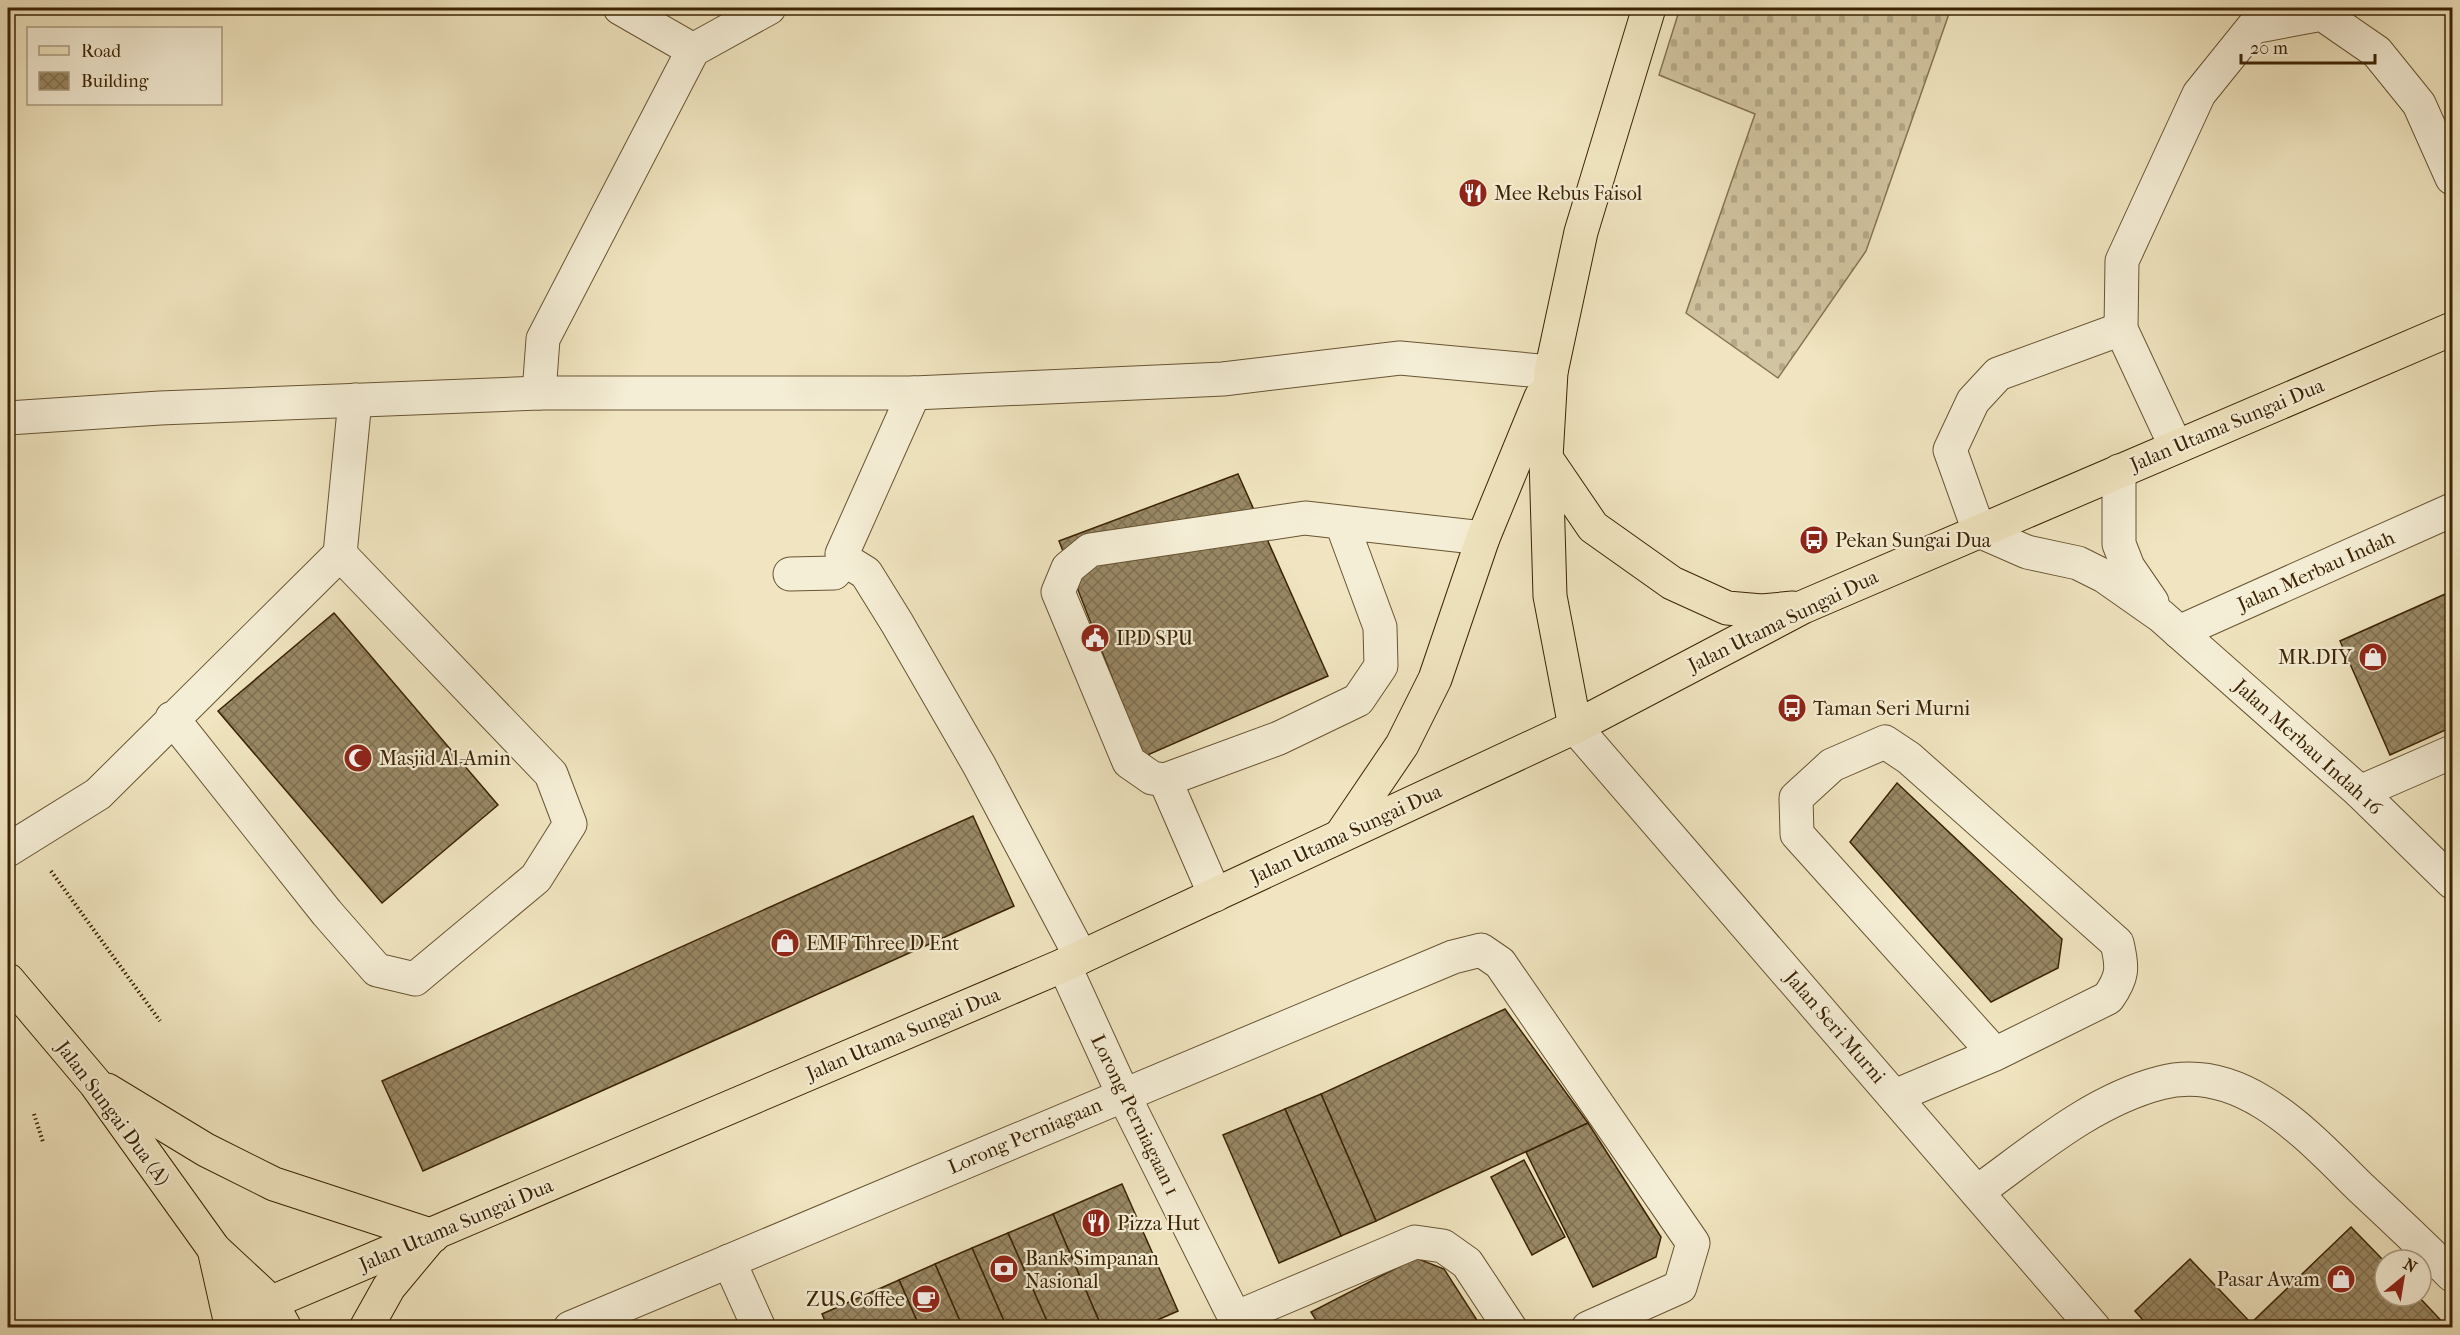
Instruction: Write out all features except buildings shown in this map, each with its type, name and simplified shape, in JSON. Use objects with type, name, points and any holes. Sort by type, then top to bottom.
[{"type":"main road","points":[[1575,727],[1550,596],[1546,458],[1551,372],[1581,232],[1649,8]]},
{"type":"main road","name":"Jalan Utama Sungai Dua","points":[[232,1324],[278,1315],[433,1236],[1072,961],[1575,727],[1803,607],[2452,329]]},
{"type":"main road","points":[[1341,835],[1402,745],[1435,680],[1483,538],[1551,372]]},
{"type":"main road","points":[[1546,458],[1593,527],[1672,583],[1727,608],[1762,611],[1803,607]]},
{"type":"main road","name":"Jalan Sungai Dua (A)","points":[[8,980],[95,1083],[214,1249],[278,1315]]},
{"type":"main road","points":[[95,1083],[206,1150],[274,1184],[433,1236],[389,1287],[366,1328]]},
{"type":"main road","name":"Jalan Sungai Dua (A)","points":[[214,1249],[232,1324]]},
{"type":"street","points":[[620,8],[693,50]]},
{"type":"street","points":[[539,393],[543,339],[693,50],[769,8]]},
{"type":"street","points":[[2176,447],[2121,329],[2122,261],[2199,94],[2253,27],[2322,15],[2377,52],[2419,104],[2452,178]]},
{"type":"street","points":[[1979,531],[1950,450],[1973,401],[1998,374],[2121,329]]},
{"type":"street","points":[[8,418],[539,393],[914,393],[1222,379],[1400,358],[1551,372]]},
{"type":"street","points":[[790,574],[834,573],[845,560],[843,549],[914,393]]},
{"type":"street","points":[[16,843],[98,794],[172,718],[340,554],[355,400]]},
{"type":"street","name":"Jalan Merbau Indah 16","points":[[2119,471],[2118,544],[2128,567],[2170,624]]},
{"type":"street","name":"Jalan Merbau Indah","points":[[2170,624],[2452,510]]},
{"type":"street","points":[[1342,524],[1380,627],[1381,666],[1358,700],[1279,738],[1165,780],[1152,778],[1129,762],[1058,592],[1068,568],[1090,550],[1305,518],[1342,524],[1483,538]]},
{"type":"street","name":"Jalan Merbau Indah 16","points":[[1979,531],[2027,552],[2078,562],[2104,576],[2170,624],[2360,792],[2452,882]]},
{"type":"street","points":[[172,718],[327,914],[377,970],[415,979],[536,878],[570,824],[551,774],[340,554]]},
{"type":"street","name":"Lorong Perniagaan 1","points":[[845,560],[866,573],[897,622],[979,765],[1072,961],[1123,1094],[1237,1323]]},
{"type":"street","name":"Jalan Seri Murni","points":[[1575,727],[2094,1328]]},
{"type":"street","points":[[1895,1096],[1995,1054],[2108,998],[2119,983],[2121,963],[2117,943],[1909,758],[1885,741],[1832,765],[1796,798],[1797,834],[1995,1054]]},
{"type":"street","points":[[2360,792],[2452,752]]},
{"type":"street","points":[[1165,780],[1215,895]]},
{"type":"street","name":"Lorong Perniagaan","points":[[570,1328],[1453,957],[1481,950],[1500,963],[1693,1244],[1680,1287],[1588,1328]]},
{"type":"street","points":[[1977,1192],[2066,1129],[2113,1101],[2161,1083],[2199,1079],[2247,1093],[2292,1121],[2452,1275]]},
{"type":"street","points":[[1237,1323],[1415,1242],[1443,1246],[1467,1263],[1510,1328]]},
{"type":"street","points":[[729,1261],[759,1328]]},
{"type":"path","points":[[16,843],[160,1021]]},
{"type":"path","points":[[34,1114],[43,1142]]},
{"type":"green space","points":[[1680,8],[1951,8],[1866,251],[1778,378],[1686,313],[1755,114],[1659,75]]},
{"type":"place","name":"Mee Rebus Faisol","points":[[1473,193]]},
{"type":"place","name":"Pekan Sungai Dua","points":[[1814,540]]},
{"type":"place","name":"IPD SPU","points":[[1095,638]]},
{"type":"place","name":"MR.DIY","points":[[2373,657]]},
{"type":"place","name":"Taman Seri Murni","points":[[1792,708]]},
{"type":"place","name":"Masjid Al-Amin","points":[[358,758]]},
{"type":"place","name":"EMF Three D Ent","points":[[785,943]]},
{"type":"place","name":"Pizza Hut","points":[[1096,1223]]},
{"type":"place","name":"Bank Simpanan Nasional","points":[[1004,1269]]},
{"type":"place","name":"Pasar Awam","points":[[2341,1279]]},
{"type":"place","name":"ZUS Coffee","points":[[926,1299]]}]
